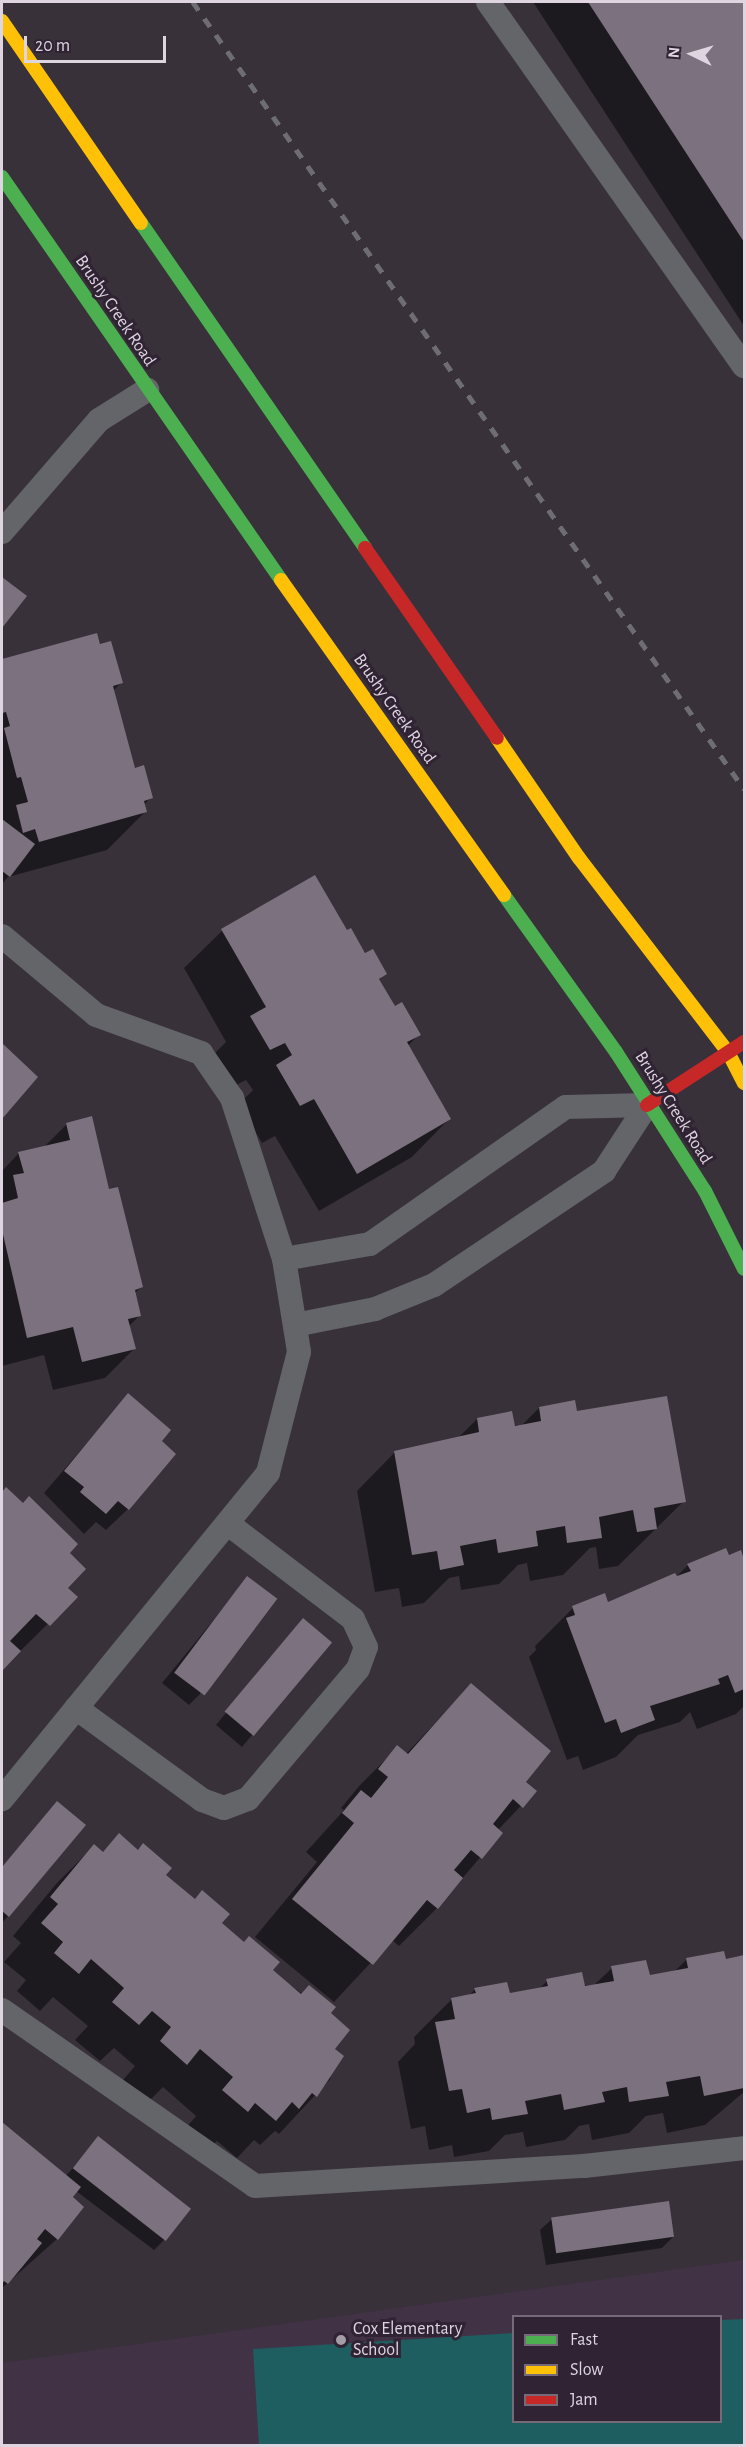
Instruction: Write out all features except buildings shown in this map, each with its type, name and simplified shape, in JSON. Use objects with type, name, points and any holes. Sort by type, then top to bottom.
[{"type":"main road","points":[[2,21],[579,858],[728,1052],[744,1083]]},
{"type":"main road","name":"Brushy Creek Road","points":[[2,177],[147,390],[616,1052],[647,1105],[705,1191],[744,1269]]},
{"type":"main road","points":[[647,1105],[744,1042]]},
{"type":"lane","points":[[488,2],[744,366]]},
{"type":"lane","points":[[2,532],[99,420],[147,390]]},
{"type":"lane","points":[[2,936],[96,1014],[201,1053],[232,1098],[284,1259],[299,1352],[268,1473],[2,1800]]},
{"type":"lane","points":[[284,1259],[370,1244],[566,1107],[647,1105]]},
{"type":"lane","points":[[295,1325],[375,1309],[434,1285],[604,1171],[647,1105]]},
{"type":"lane","points":[[76,1708],[202,1800],[224,1808],[248,1799],[358,1668],[366,1647],[353,1619],[227,1523]]},
{"type":"lane","points":[[2,2010],[255,2186],[584,2166],[744,2148]]},
{"type":"shaded area","name":"Cox Elementary School","points":[[744,2260],[744,2445],[2,2445],[2,2363]]},
{"type":"water","points":[[744,2319],[744,2445],[259,2445],[253,2349],[512,2333],[512,2423],[722,2423],[722,2320]]},
{"type":"railway","points":[[193,2],[744,789]]},
{"type":"traffic: fast","points":[[2,177],[281,580]]},
{"type":"traffic: fast","points":[[141,223],[365,548]]},
{"type":"traffic: fast","points":[[504,895],[616,1052],[705,1191],[744,1269]]},
{"type":"traffic: slow","points":[[2,21],[141,223]]},
{"type":"traffic: slow","points":[[281,580],[504,895]]},
{"type":"traffic: slow","points":[[497,738],[579,858],[728,1052],[744,1083]]},
{"type":"traffic: jam","points":[[365,548],[497,738]]},
{"type":"traffic: jam","points":[[647,1105],[744,1042]]},
{"type":"place","name":"Cox Elementary School","points":[[341,2340]]}]
